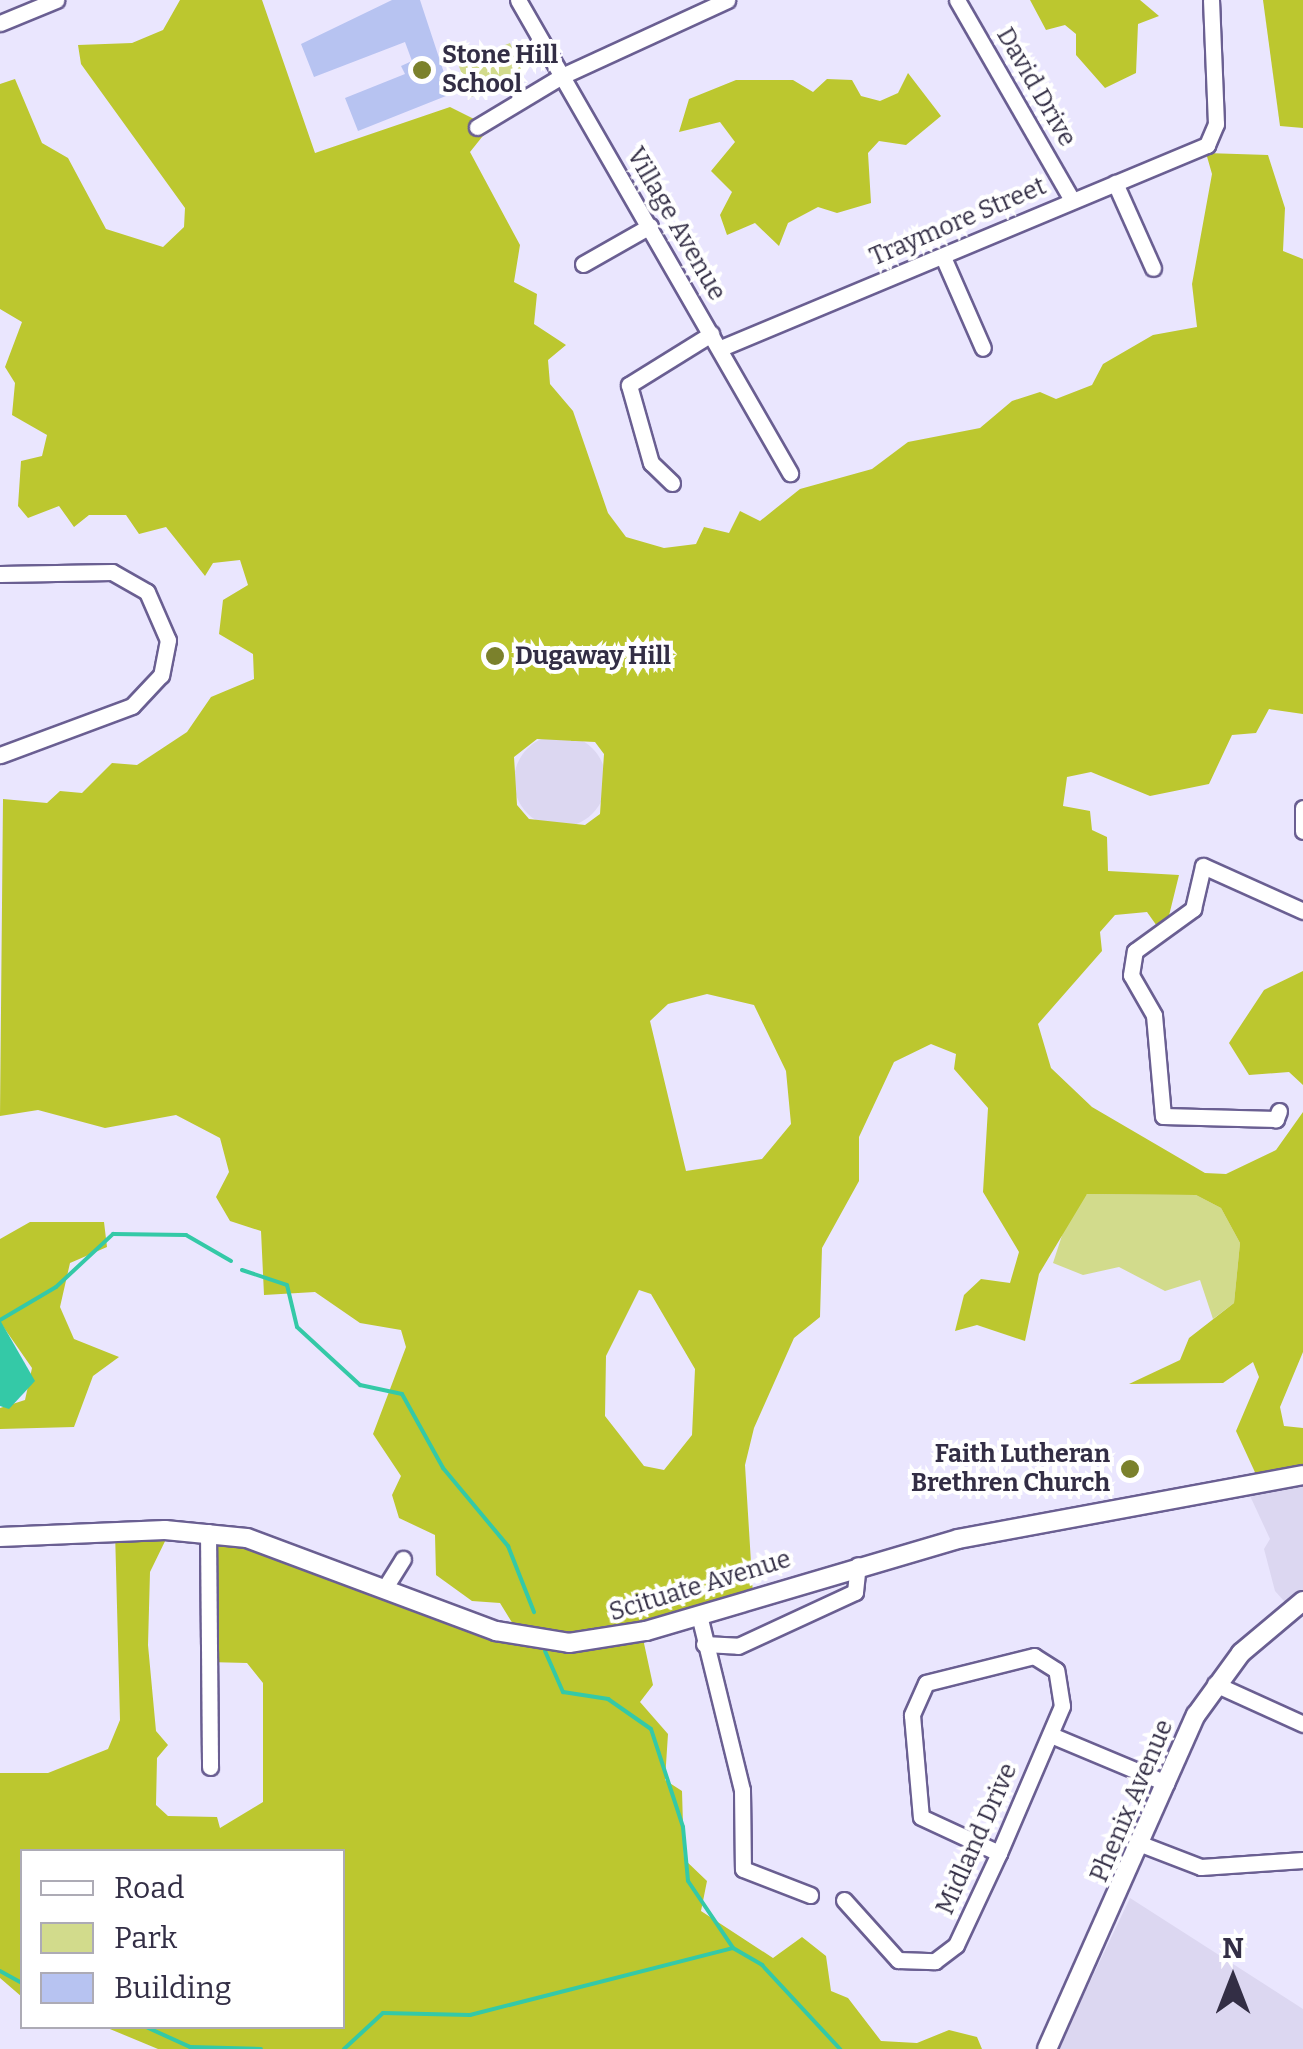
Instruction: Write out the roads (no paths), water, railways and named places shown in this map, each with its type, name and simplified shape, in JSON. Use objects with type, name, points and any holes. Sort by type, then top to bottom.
[{"type":"main road","name":"Scituate Avenue","points":[[0,1536],[208,1532],[280,1545],[468,1622],[554,1642],[616,1638],[858,1565],[1303,1474]]},
{"type":"main road","name":"Phenix Avenue","points":[[1047,2049],[1166,1783],[1215,1684],[1303,1600]]},
{"type":"street","points":[[0,23],[56,0]]},
{"type":"street","name":"Village Avenue","points":[[518,0],[790,473]]},
{"type":"street","points":[[478,127],[562,76],[728,0]]},
{"type":"street","name":"David Drive","points":[[957,0],[1072,200]]},
{"type":"street","name":"Traymore Street","points":[[672,483],[650,463],[629,386],[716,340],[942,257],[1212,138],[1211,0]]},
{"type":"street","points":[[1115,183],[1152,268]]},
{"type":"street","points":[[583,264],[650,226]]},
{"type":"street","points":[[942,257],[983,348]]},
{"type":"street","points":[[0,574],[112,572],[147,592],[168,640],[160,675],[132,706],[0,756]]},
{"type":"street","points":[[1303,808],[1303,830]]},
{"type":"street","points":[[1279,1111],[1276,1119],[1163,1116],[1154,1015],[1131,975],[1134,952],[1193,909],[1203,866],[1303,911]]},
{"type":"street","points":[[208,1532],[210,1767]]},
{"type":"street","points":[[386,1586],[403,1559]]},
{"type":"street","points":[[704,1644],[738,1646],[854,1592],[858,1565]]},
{"type":"street","points":[[699,1614],[742,1790],[743,1869],[810,1895]]},
{"type":"street","name":"Midland Drive","points":[[844,1900],[898,1960],[935,1962],[956,1945],[1000,1853],[1051,1735],[1063,1694],[1042,1657],[943,1674],[919,1689],[912,1715],[921,1817],[1000,1853]]},
{"type":"street","points":[[1215,1684],[1303,1724]]},
{"type":"street","points":[[1051,1735],[1166,1783]]},
{"type":"street","points":[[1141,1844],[1201,1867],[1303,1860]]},
{"type":"waterway","points":[[0,1320],[56,1287],[113,1234],[186,1235],[231,1261]]},
{"type":"waterway","points":[[242,1270],[287,1285],[297,1327],[360,1385],[402,1394],[443,1468],[508,1546],[534,1612]]},
{"type":"waterway","points":[[545,1651],[563,1692],[608,1699],[651,1729],[683,1827],[688,1881],[733,1948]]},
{"type":"waterway","points":[[344,2049],[383,2013],[470,2015],[733,1948],[762,1965],[840,2049]]},
{"type":"waterway","points":[[0,1971],[20,1982]]},
{"type":"waterway","points":[[151,2029],[190,2047],[261,2049]]},
{"type":"place","name":"Stone Hill School","points":[[422,70]]},
{"type":"place","name":"Dugaway Hill","points":[[495,656]]},
{"type":"place","name":"Faith Lutheran Brethren Church","points":[[1130,1469]]}]
